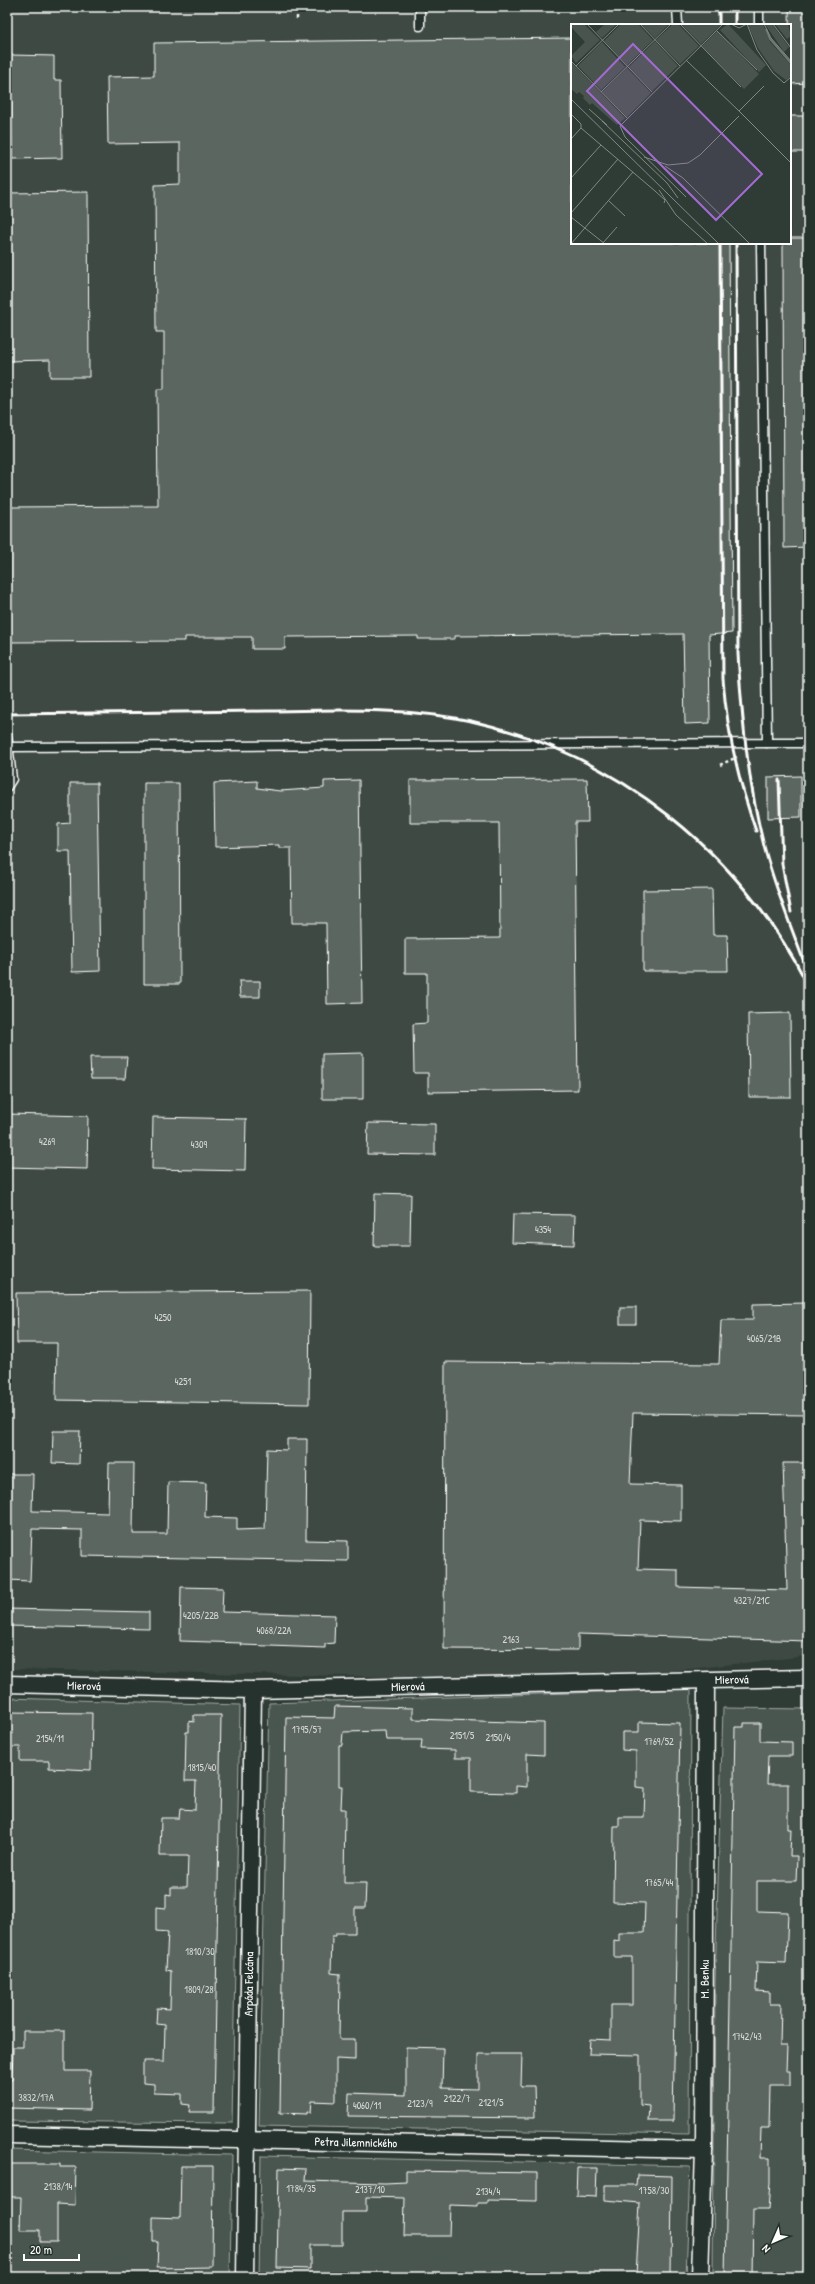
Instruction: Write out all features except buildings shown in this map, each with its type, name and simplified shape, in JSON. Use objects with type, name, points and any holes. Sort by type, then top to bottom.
[{"type":"street","name":"Mierová","points":[[7,1684],[253,1690],[418,1685],[706,1682],[808,1678]]},
{"type":"street","name":"M. Benku","points":[[700,2277],[704,2150],[706,1682]]},
{"type":"street","name":"Arpáda Felcána","points":[[245,2277],[253,1690]]},
{"type":"street","name":"Petra Jilemnického","points":[[7,2135],[704,2150]]},
{"type":"lane","points":[[420,7],[420,26]]},
{"type":"lane","points":[[677,7],[678,24]]},
{"type":"lane","points":[[759,7],[759,24]]},
{"type":"lane","points":[[762,244],[767,743]]},
{"type":"lane","points":[[7,734],[12,779],[7,787]]},
{"type":"lane","points":[[8,747],[808,743]]},
{"type":"path","points":[[297,7],[297,19]]},
{"type":"shaded area","points":[[7,7],[808,7],[808,1656],[653,1673],[390,1677],[7,1669]]},
{"type":"shaded area","points":[[691,1689],[689,2134],[259,2126],[269,1703]]},
{"type":"shaded area","points":[[7,1698],[240,1705],[232,2123],[7,2121]]},
{"type":"shaded area","points":[[723,1708],[808,1709],[808,2277],[713,2277],[715,1984]]},
{"type":"shaded area","points":[[7,2150],[232,2155],[230,2277],[7,2277]]},
{"type":"shaded area","points":[[261,2156],[690,2166],[686,2277],[259,2277]]},
{"type":"railway","points":[[719,7],[719,24]]},
{"type":"railway","points":[[735,7],[735,24]]},
{"type":"railway","points":[[720,244],[723,679],[727,718],[734,756],[756,831]]},
{"type":"railway","points":[[736,244],[738,654],[744,727],[758,822],[768,862],[808,973]]},
{"type":"railway","points":[[7,714],[318,710],[395,711],[420,713],[471,721],[525,736],[576,757],[624,784],[669,816],[710,852],[747,892],[780,937],[808,985]]},
{"type":"railway","points":[[779,780],[782,864],[791,912]]}]
